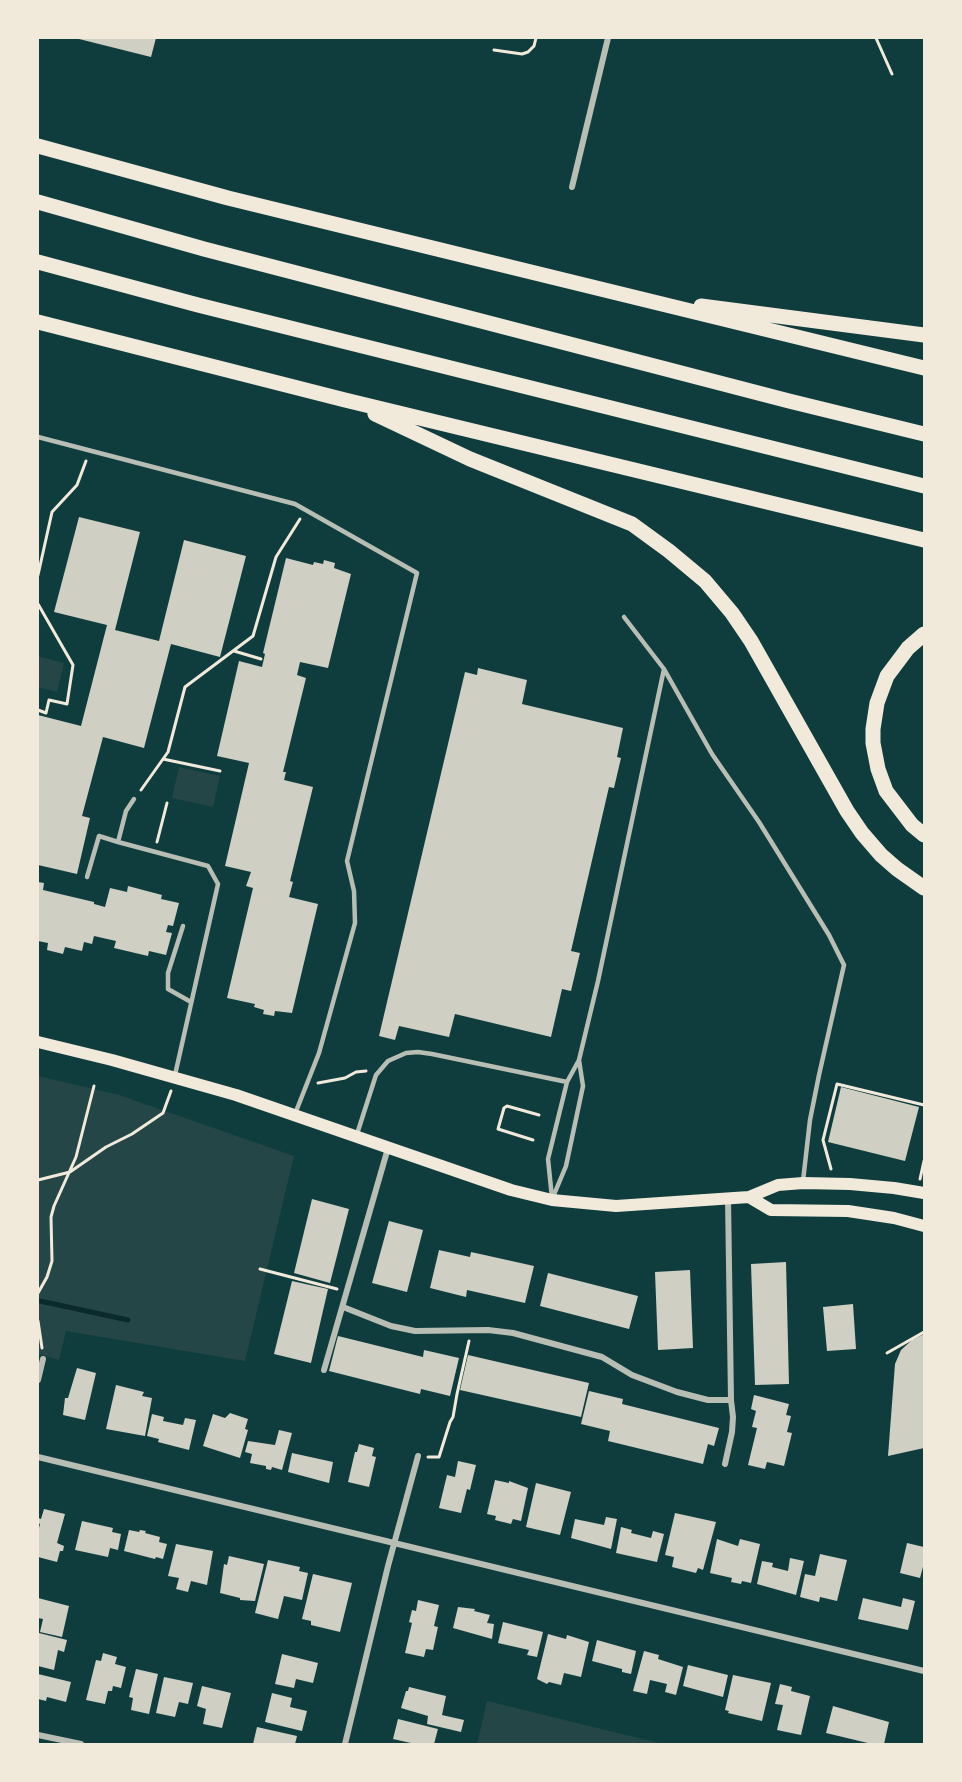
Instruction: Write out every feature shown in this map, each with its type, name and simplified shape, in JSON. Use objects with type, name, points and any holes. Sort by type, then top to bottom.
[{"type":"highway","points":[[38,146],[228,198],[924,369]]},
{"type":"highway","points":[[38,202],[204,249],[924,434]]},
{"type":"highway","points":[[38,262],[232,314],[924,486]]},
{"type":"highway","points":[[614,294],[924,335]]},
{"type":"highway","points":[[38,322],[345,400],[924,540]]},
{"type":"highway","points":[[345,400],[470,459],[632,524],[705,581],[732,613],[751,641],[847,811],[862,833],[881,855],[924,888]]},
{"type":"highway","points":[[924,634],[908,648],[887,676],[879,697],[873,742],[878,769],[886,791],[912,825],[924,835]]},
{"type":"main road","points":[[38,1042],[236,1095],[511,1190],[552,1200],[616,1206],[749,1197],[778,1185],[803,1184],[894,1188],[924,1193]]},
{"type":"main road","points":[[749,1197],[771,1210],[848,1211],[894,1218],[924,1226]]},
{"type":"street","points":[[572,187],[608,38]]},
{"type":"street","points":[[324,1370],[388,1148]]},
{"type":"street","points":[[725,1464],[734,1417],[731,1400],[728,1197]]},
{"type":"street","points":[[343,1307],[391,1326],[407,1329],[488,1330],[513,1333],[602,1357],[655,1385],[708,1400],[731,1400]]},
{"type":"street","points":[[38,1380],[43,1359]]},
{"type":"street","points":[[345,1744],[394,1543],[418,1456]]},
{"type":"street","points":[[38,1457],[924,1671]]},
{"type":"street","points":[[38,1735],[81,1744]]},
{"type":"lane","points":[[38,437],[295,504],[417,573],[347,861],[354,891],[355,923],[319,1053],[294,1116]]},
{"type":"lane","points":[[624,617],[664,669],[712,754],[759,822],[829,936],[844,965],[810,1120],[803,1184]]},
{"type":"lane","points":[[552,1200],[548,1159],[567,1082],[579,1060],[600,972],[664,669]]},
{"type":"lane","points":[[118,842],[126,811],[134,799]]},
{"type":"lane","points":[[87,877],[99,836],[208,866],[218,884],[174,1078]]},
{"type":"lane","points":[[183,926],[168,973],[168,989],[191,1002]]},
{"type":"lane","points":[[356,1137],[371,1087],[380,1070],[394,1058],[406,1053],[418,1052],[567,1082]]},
{"type":"lane","points":[[552,1200],[567,1166],[583,1086],[579,1060]]},
{"type":"path","points":[[494,50],[522,54],[534,46],[536,38]]},
{"type":"path","points":[[876,38],[892,74]]},
{"type":"path","points":[[38,575],[52,512],[77,485],[90,451]]},
{"type":"path","points":[[134,799],[168,752],[185,687],[253,636],[276,557],[305,510]]},
{"type":"path","points":[[38,604],[73,665],[67,704],[49,700],[46,713],[38,710]]},
{"type":"path","points":[[233,651],[261,659]]},
{"type":"path","points":[[163,759],[220,771]]},
{"type":"path","points":[[155,852],[167,803]]},
{"type":"path","points":[[307,1084],[345,1078],[356,1072],[380,1070]]},
{"type":"path","points":[[38,1180],[70,1172],[106,1147],[132,1134],[164,1113],[174,1078]]},
{"type":"path","points":[[836,1184],[823,1140],[837,1084],[924,1105]]},
{"type":"path","points":[[38,1293],[47,1277],[52,1261],[51,1217],[83,1136],[94,1086]]},
{"type":"path","points":[[532,1140],[498,1129],[504,1108],[507,1106],[539,1115]]},
{"type":"path","points":[[260,1269],[347,1292]]},
{"type":"path","points":[[38,1320],[43,1359]]},
{"type":"path","points":[[418,1456],[439,1457],[453,1417],[471,1331]]},
{"type":"path","points":[[887,1353],[924,1332]]},
{"type":"shaded area","points":[[38,656],[64,663],[57,692],[38,687]]},
{"type":"shaded area","points":[[179,767],[220,776],[213,807],[172,798]]},
{"type":"shaded area","points":[[38,1076],[119,1095],[294,1156],[245,1361],[66,1331],[59,1360],[38,1354]]},
{"type":"shaded area","points":[[487,1701],[663,1744],[477,1744]]},
{"type":"building","points":[[75,38],[156,38],[151,57]]},
{"type":"building","points":[[79,517],[140,532],[115,630],[159,641],[184,540],[246,556],[220,657],[171,644],[144,748],[103,737],[82,816],[90,818],[77,874],[38,865],[38,715],[81,726],[107,625],[54,612]]},
{"type":"building","points":[[286,558],[313,565],[314,562],[323,564],[324,560],[335,563],[334,568],[351,574],[328,668],[300,662],[297,675],[306,678],[283,772],[286,772],[284,780],[313,787],[290,881],[293,882],[289,897],[318,904],[292,1013],[275,1011],[274,1016],[263,1014],[264,1010],[254,1007],[255,1004],[227,998],[253,888],[246,886],[251,872],[225,866],[249,763],[217,756],[239,661],[262,667],[265,654],[263,653]]},
{"type":"building","points":[[478,668],[527,680],[522,704],[623,728],[617,757],[621,758],[614,788],[609,787],[571,951],[580,953],[571,991],[562,989],[551,1037],[455,1014],[449,1037],[399,1026],[395,1040],[379,1036],[465,672],[477,675]]},
{"type":"building","points":[[38,882],[44,883],[43,890],[94,902],[94,904],[105,907],[110,888],[127,892],[128,886],[162,895],[161,899],[179,903],[173,926],[168,925],[166,932],[172,933],[166,955],[149,951],[148,956],[114,948],[116,941],[94,936],[92,944],[84,942],[82,951],[65,947],[63,954],[47,950],[48,943],[38,941]]},
{"type":"building","points":[[841,1087],[919,1107],[905,1161],[828,1142]]},
{"type":"building","points":[[312,1199],[349,1209],[330,1283],[294,1273]]},
{"type":"building","points":[[389,1221],[423,1230],[407,1292],[372,1283]]},
{"type":"building","points":[[439,1250],[470,1257],[471,1252],[534,1266],[525,1303],[467,1290],[466,1297],[430,1288]]},
{"type":"building","points":[[786,1262],[789,1384],[755,1385],[751,1264]]},
{"type":"building","points":[[690,1270],[693,1348],[658,1350],[655,1272]]},
{"type":"building","points":[[548,1273],[638,1296],[629,1329],[540,1306]]},
{"type":"building","points":[[292,1281],[328,1289],[311,1363],[274,1354]]},
{"type":"building","points":[[853,1304],[856,1349],[827,1351],[823,1307]]},
{"type":"building","points":[[924,1334],[924,1448],[888,1456],[895,1364],[901,1350],[912,1340]]},
{"type":"building","points":[[338,1336],[423,1357],[424,1350],[459,1358],[450,1396],[421,1389],[420,1394],[329,1371]]},
{"type":"building","points":[[468,1355],[589,1383],[581,1417],[460,1390]]},
{"type":"building","points":[[77,1368],[96,1373],[85,1420],[63,1415],[65,1398],[68,1398]]},
{"type":"building","points":[[116,1385],[144,1392],[142,1396],[152,1398],[145,1436],[106,1429]]},
{"type":"building","points":[[589,1391],[623,1399],[622,1404],[719,1428],[714,1446],[708,1444],[703,1464],[608,1441],[610,1431],[581,1424]]},
{"type":"building","points":[[754,1395],[789,1404],[786,1415],[791,1416],[787,1432],[792,1433],[784,1466],[767,1462],[765,1469],[748,1465],[757,1428],[752,1427],[756,1411],[751,1409]]},
{"type":"building","points":[[230,1413],[248,1419],[245,1429],[248,1430],[240,1458],[203,1446],[213,1414],[225,1418]]},
{"type":"building","points":[[152,1414],[164,1417],[163,1421],[183,1425],[185,1418],[196,1420],[189,1450],[158,1442],[159,1439],[147,1436]]},
{"type":"building","points":[[279,1430],[292,1433],[282,1470],[272,1467],[271,1470],[266,1469],[266,1466],[250,1463],[252,1454],[245,1452],[248,1441],[275,1445]]},
{"type":"building","points":[[359,1444],[374,1448],[372,1456],[376,1457],[369,1487],[348,1482]]},
{"type":"building","points":[[292,1453],[333,1462],[329,1483],[288,1472]]},
{"type":"building","points":[[458,1461],[476,1465],[461,1513],[439,1508],[447,1475],[455,1477]]},
{"type":"building","points":[[495,1480],[509,1483],[509,1481],[528,1488],[521,1521],[513,1519],[511,1524],[495,1520],[496,1516],[487,1514]]},
{"type":"building","points":[[536,1483],[571,1492],[560,1535],[526,1527]]},
{"type":"building","points":[[44,1509],[65,1514],[57,1543],[64,1546],[57,1562],[38,1557],[40,1524],[38,1518],[41,1519]]},
{"type":"building","points":[[675,1513],[716,1522],[703,1570],[698,1568],[696,1573],[672,1567],[674,1557],[665,1555]]},
{"type":"building","points":[[606,1517],[617,1519],[611,1549],[571,1538],[575,1519],[604,1525]]},
{"type":"building","points":[[82,1521],[113,1528],[112,1532],[121,1534],[118,1550],[110,1548],[108,1557],[75,1550]]},
{"type":"building","points":[[621,1527],[632,1530],[631,1533],[651,1538],[653,1531],[664,1534],[657,1562],[616,1553]]},
{"type":"building","points":[[129,1530],[146,1531],[145,1533],[160,1537],[159,1542],[167,1544],[163,1559],[124,1551]]},
{"type":"building","points":[[717,1539],[738,1546],[740,1539],[760,1544],[751,1583],[731,1582],[732,1578],[710,1573]]},
{"type":"building","points":[[907,1543],[924,1547],[924,1563],[920,1578],[900,1573]]},
{"type":"building","points":[[176,1544],[213,1551],[207,1585],[191,1581],[188,1592],[176,1589],[179,1578],[168,1576]]},
{"type":"building","points":[[820,1554],[847,1560],[837,1601],[820,1597],[819,1602],[800,1597],[805,1574],[815,1576]]},
{"type":"building","points":[[229,1556],[264,1564],[255,1601],[240,1600],[240,1598],[220,1593],[224,1564],[227,1565]]},
{"type":"building","points":[[790,1558],[804,1561],[796,1595],[757,1584],[762,1561],[773,1563],[772,1567],[788,1571]]},
{"type":"building","points":[[268,1560],[300,1567],[299,1571],[308,1573],[302,1600],[284,1596],[278,1619],[255,1613]]},
{"type":"building","points":[[313,1574],[352,1583],[340,1632],[311,1625],[311,1621],[302,1619]]},
{"type":"building","points":[[38,1598],[69,1606],[62,1637],[40,1632],[43,1619],[38,1618]]},
{"type":"building","points":[[863,1598],[901,1607],[903,1598],[915,1601],[908,1630],[858,1619]]},
{"type":"building","points":[[418,1600],[439,1605],[434,1626],[438,1627],[433,1650],[426,1649],[424,1657],[405,1653],[412,1623],[409,1622],[412,1610],[416,1611]]},
{"type":"building","points":[[458,1607],[475,1609],[474,1611],[490,1615],[487,1623],[494,1624],[492,1639],[453,1628]]},
{"type":"building","points":[[503,1622],[543,1632],[537,1657],[527,1655],[529,1650],[498,1643]]},
{"type":"building","points":[[39,1633],[67,1640],[64,1652],[58,1650],[54,1670],[38,1666]]},
{"type":"building","points":[[548,1634],[566,1639],[567,1635],[589,1642],[581,1677],[564,1673],[561,1685],[549,1682],[547,1684],[537,1679]]},
{"type":"building","points":[[597,1640],[636,1651],[631,1674],[622,1672],[622,1669],[592,1661]]},
{"type":"building","points":[[644,1651],[659,1655],[658,1659],[683,1667],[676,1695],[665,1692],[667,1684],[650,1680],[647,1694],[633,1691]]},
{"type":"building","points":[[103,1653],[117,1657],[115,1664],[126,1667],[121,1688],[113,1686],[112,1691],[108,1691],[105,1704],[86,1700],[96,1660],[101,1661]]},
{"type":"building","points":[[282,1654],[318,1663],[313,1683],[296,1679],[294,1688],[275,1684]]},
{"type":"building","points":[[688,1665],[728,1675],[723,1697],[683,1686]]},
{"type":"building","points":[[136,1669],[158,1674],[149,1714],[131,1710],[133,1698],[129,1697]]},
{"type":"building","points":[[38,1674],[71,1682],[66,1702],[47,1697],[46,1701],[38,1699]]},
{"type":"building","points":[[733,1675],[771,1683],[762,1721],[728,1713],[729,1711],[725,1710]]},
{"type":"building","points":[[164,1677],[193,1683],[188,1704],[179,1702],[175,1717],[156,1713]]},
{"type":"building","points":[[780,1684],[792,1687],[791,1691],[810,1696],[801,1735],[777,1730],[783,1705],[775,1704]]},
{"type":"building","points":[[202,1686],[231,1693],[222,1728],[203,1724],[206,1709],[197,1706]]},
{"type":"building","points":[[409,1687],[446,1696],[442,1715],[464,1720],[461,1732],[427,1724],[428,1716],[401,1708]]},
{"type":"building","points":[[272,1693],[292,1698],[290,1707],[307,1711],[302,1731],[265,1722]]},
{"type":"building","points":[[833,1706],[889,1722],[884,1744],[872,1744],[826,1733]]},
{"type":"building","points":[[398,1719],[438,1729],[434,1744],[411,1744],[393,1739]]},
{"type":"building","points":[[257,1727],[297,1736],[295,1744],[253,1744]]},
{"type":"waterway","points":[[40,1301],[128,1320]]}]
